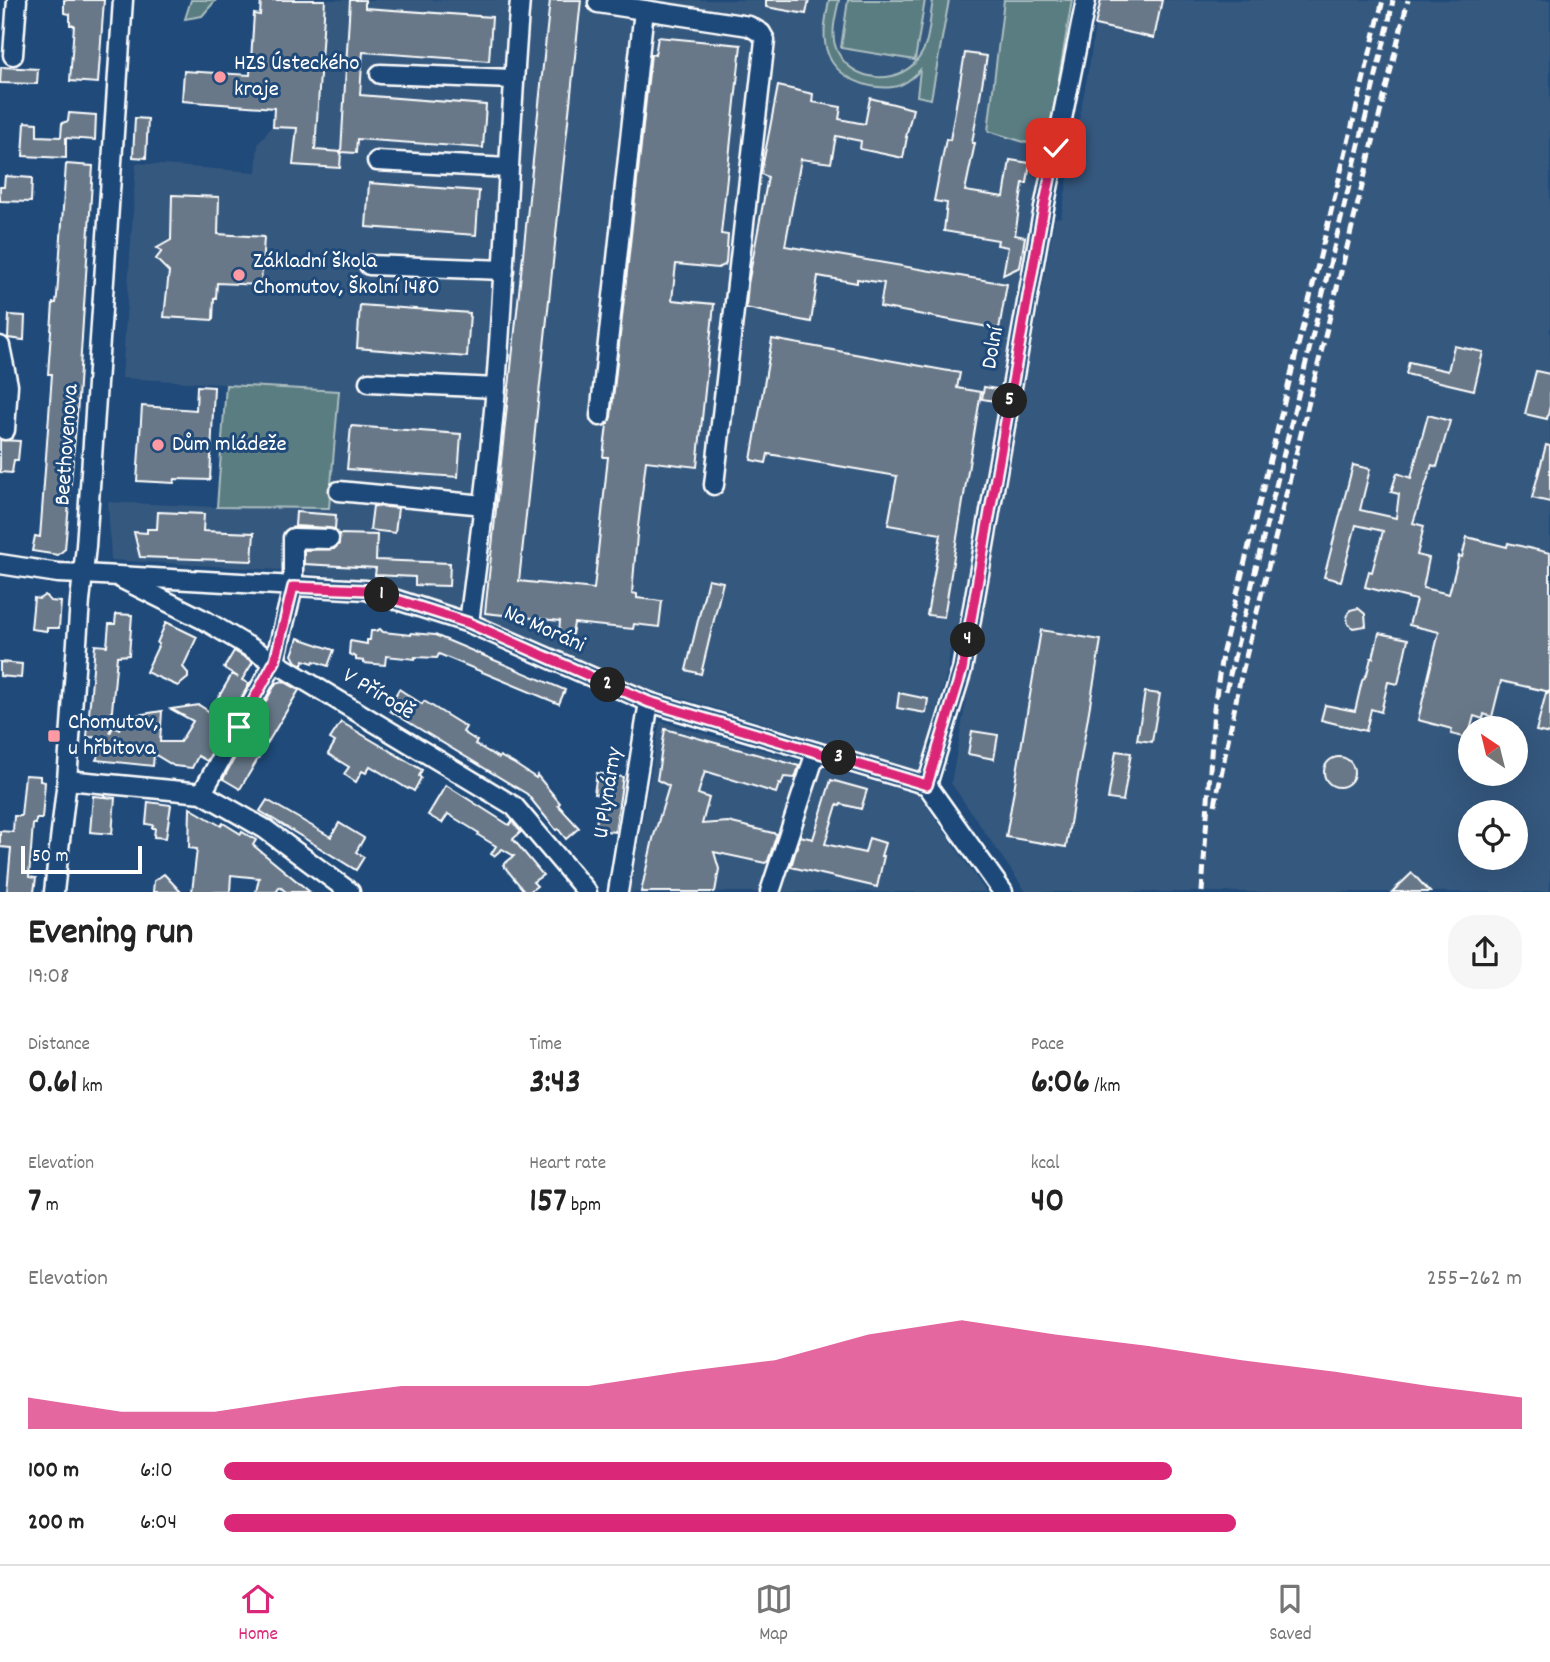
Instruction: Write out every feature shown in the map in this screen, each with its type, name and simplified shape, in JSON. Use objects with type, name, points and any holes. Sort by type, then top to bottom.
[{"type":"street","points":[[13,55],[17,0]]},
{"type":"street","name":"Beethovenova","points":[[54,892],[67,780],[87,533],[123,0]]},
{"type":"street","points":[[469,623],[496,388],[513,79],[520,0]]},
{"type":"street","name":"Dolní","points":[[927,785],[962,670],[1041,223],[1086,0]]},
{"type":"street","points":[[598,3],[636,6],[749,26],[761,33],[765,40],[713,485]]},
{"type":"street","points":[[600,416],[636,6]]},
{"type":"street","points":[[380,74],[513,79]]},
{"type":"street","points":[[377,161],[508,168]]},
{"type":"street","points":[[369,265],[504,270]]},
{"type":"street","points":[[0,346],[8,386],[5,430]]},
{"type":"street","points":[[369,382],[496,388]]},
{"type":"street","points":[[339,491],[484,506]]},
{"type":"street","points":[[202,793],[275,661],[293,587],[292,538],[329,539]]},
{"type":"street","name":"Na Moráni","points":[[0,564],[83,575],[366,590],[469,623],[649,702],[927,785]]},
{"type":"street","name":"V Přírodě","points":[[115,576],[206,621],[514,806],[587,892]]},
{"type":"street","name":"U Plynárny","points":[[618,892],[649,702]]},
{"type":"street","points":[[770,892],[816,752]]},
{"type":"street","points":[[67,780],[202,793],[265,829],[350,892]]},
{"type":"street","points":[[927,785],[1003,892]]},
{"type":"shaded area","points":[[307,0],[1004,0],[988,131],[1047,149],[962,623],[953,628],[947,673],[920,771],[665,693],[639,690],[475,616],[367,580],[281,570],[111,560],[108,502],[329,508],[339,391],[122,378],[136,163],[256,172],[258,144],[271,127],[273,109],[300,111]]},
{"type":"shaded area","points":[[1098,0],[1550,0],[1550,892],[1026,892],[951,783],[1055,218],[1061,217],[1090,61]]},
{"type":"shaded area","points":[[660,721],[919,795],[986,892],[630,892]]},
{"type":"green space","points":[[191,0],[216,0],[202,16],[185,19]]},
{"type":"green space","points":[[829,0],[839,0],[834,36],[836,48],[843,60],[865,75],[878,77],[903,72],[914,64],[927,41],[933,0],[949,0],[931,99],[917,96],[920,70],[901,85],[884,87],[855,81],[839,70],[828,54],[825,40]]},
{"type":"green space","points":[[848,0],[925,0],[915,60],[841,48]]},
{"type":"green space","points":[[1004,0],[1072,0],[1047,149],[988,131]]},
{"type":"green space","points":[[226,385],[339,391],[329,508],[217,507]]},
{"type":"building","points":[[64,0],[104,0],[98,83],[70,81],[74,25],[70,25],[70,14],[64,13]]},
{"type":"building","points":[[261,0],[325,0],[315,150],[341,152],[340,168],[293,165],[297,128],[273,127],[274,108],[182,101],[184,71],[250,75],[254,14],[260,15]]},
{"type":"building","points":[[350,0],[365,0],[365,8],[492,17],[489,61],[363,52],[362,64],[360,95],[486,105],[483,148],[357,139],[356,153],[341,152]]},
{"type":"building","points":[[550,0],[581,0],[519,581],[594,589],[608,457],[603,457],[607,425],[611,417],[651,54],[655,55],[658,37],[741,45],[721,234],[728,235],[726,262],[718,268],[676,264],[672,300],[714,304],[697,467],[646,461],[632,593],[637,594],[637,598],[662,601],[659,627],[634,624],[633,629],[574,623],[572,635],[559,634],[560,621],[485,613]]},
{"type":"building","points":[[766,0],[809,0],[806,14],[766,7]]},
{"type":"building","points":[[1101,0],[1162,0],[1154,38],[1095,25]]},
{"type":"building","points":[[965,53],[987,56],[972,143],[975,143],[965,191],[1004,197],[1010,160],[1030,163],[1027,183],[1023,183],[1015,235],[1025,237],[1020,267],[1003,275],[1008,247],[997,245],[998,240],[944,231],[947,203],[934,201],[946,139],[950,140]]},
{"type":"building","points":[[1,67],[38,69],[37,84],[0,83]]},
{"type":"building","points":[[778,86],[813,94],[812,102],[841,107],[839,119],[865,124],[870,98],[913,109],[903,158],[860,149],[861,141],[836,136],[831,163],[801,159],[785,246],[1007,284],[999,329],[880,307],[884,283],[857,279],[857,283],[818,276],[811,322],[746,308],[768,177],[761,174]]},
{"type":"building","points":[[69,113],[96,115],[95,140],[66,138],[66,158],[23,156],[25,122],[37,123],[37,136],[61,137],[62,123],[68,121]]},
{"type":"building","points":[[135,118],[148,119],[146,158],[133,157]]},
{"type":"building","points":[[66,164],[93,166],[77,415],[65,549],[58,555],[32,551],[35,536],[40,537],[52,374],[48,374],[53,303],[56,303],[57,296]]},
{"type":"building","points":[[5,176],[32,178],[31,202],[0,201],[0,187],[4,187]]},
{"type":"building","points":[[369,183],[479,191],[476,235],[366,227]]},
{"type":"building","points":[[172,195],[219,197],[218,234],[264,237],[261,285],[217,283],[213,320],[164,317],[169,272],[156,259],[162,251],[157,248],[171,240]]},
{"type":"building","points":[[360,305],[470,313],[467,357],[357,348]]},
{"type":"building","points":[[9,315],[25,316],[24,340],[8,338]]},
{"type":"building","points":[[772,339],[960,373],[957,388],[981,392],[944,617],[927,615],[941,534],[888,525],[897,476],[768,454],[766,463],[751,460]]},
{"type":"building","points":[[1454,346],[1483,352],[1474,390],[1406,374],[1409,362],[1448,371]]},
{"type":"building","points":[[1536,371],[1550,374],[1550,406],[1547,419],[1525,414]]},
{"type":"building","points":[[197,386],[214,387],[210,480],[175,479],[174,483],[137,481],[142,406],[196,410]]},
{"type":"building","points":[[984,387],[997,389],[995,401],[982,399]]},
{"type":"building","points":[[1428,415],[1450,421],[1437,467],[1432,465],[1413,523],[1424,526],[1417,555],[1429,558],[1423,588],[1449,594],[1467,537],[1507,547],[1508,543],[1550,553],[1550,692],[1501,681],[1492,716],[1458,716],[1458,736],[1451,734],[1452,729],[1418,720],[1439,632],[1409,625],[1416,600],[1365,587],[1383,531],[1356,525],[1341,581],[1324,577],[1353,465],[1370,469],[1360,510],[1396,518],[1399,494],[1391,492],[1397,473],[1411,478]]},
{"type":"building","points":[[351,426],[461,434],[458,477],[347,469]]},
{"type":"building","points":[[0,440],[20,441],[18,460],[14,460],[12,473],[0,472]]},
{"type":"building","points":[[1546,445],[1550,446],[1550,502],[1532,498]]},
{"type":"building","points":[[373,506],[398,508],[395,533],[370,530]]},
{"type":"building","points":[[158,512],[204,514],[203,531],[254,533],[252,561],[140,557],[134,532],[147,533],[147,529],[157,529]]},
{"type":"building","points":[[296,512],[336,515],[335,529],[295,526]]},
{"type":"building","points":[[339,534],[377,535],[376,560],[450,563],[449,586],[415,585],[415,577],[375,575],[376,568],[304,564],[304,550],[334,549],[339,544]]},
{"type":"building","points":[[708,579],[723,582],[701,674],[686,670]]},
{"type":"building","points":[[45,595],[50,601],[61,602],[59,628],[47,628],[47,631],[31,629],[34,598],[39,599]]},
{"type":"building","points":[[1358,608],[1365,614],[1366,626],[1353,628],[1348,624],[1347,617],[1350,610]]},
{"type":"building","points":[[116,614],[132,615],[129,655],[117,656],[110,733],[113,727],[119,729],[125,717],[162,711],[160,742],[180,742],[193,721],[171,709],[199,705],[210,712],[232,674],[238,677],[224,668],[234,651],[253,662],[242,680],[249,684],[207,761],[198,756],[192,768],[174,766],[154,754],[153,766],[96,760],[107,738],[87,737],[95,645],[107,646],[109,624],[115,624]]},
{"type":"building","points":[[166,622],[197,637],[183,667],[188,678],[178,686],[146,672]]},
{"type":"building","points":[[380,629],[383,632],[435,635],[565,690],[559,704],[439,654],[437,658],[415,659],[386,656],[385,665],[364,663],[349,654],[350,641],[367,644],[371,631]]},
{"type":"building","points":[[1041,630],[1101,640],[1066,847],[1006,837]]},
{"type":"building","points":[[1379,633],[1408,639],[1398,684],[1388,682],[1381,712],[1371,709],[1366,731],[1321,720],[1325,705],[1355,711],[1362,681],[1373,658]]},
{"type":"building","points":[[298,638],[334,650],[328,666],[314,661],[304,660],[302,665],[296,662],[292,655]]},
{"type":"building","points":[[0,662],[22,664],[21,678],[0,676]]},
{"type":"building","points":[[283,681],[299,690],[240,789],[223,779],[276,683]]},
{"type":"building","points":[[399,689],[466,727],[463,732],[477,741],[475,744],[536,778],[537,775],[560,803],[558,805],[579,828],[566,839],[527,794],[390,711],[393,706],[390,705]]},
{"type":"building","points":[[1145,692],[1160,694],[1152,742],[1137,740]]},
{"type":"building","points":[[899,693],[928,699],[926,713],[897,708]]},
{"type":"building","points":[[1546,693],[1550,693],[1550,734],[1536,731]]},
{"type":"building","points":[[341,722],[422,770],[414,791],[370,766],[366,773],[362,771],[356,782],[344,774],[349,767],[328,754],[335,742],[330,739]]},
{"type":"building","points":[[665,729],[799,766],[795,778],[784,777],[776,793],[705,771],[698,794],[709,798],[702,824],[728,822],[777,834],[765,863],[714,852],[719,869],[715,892],[641,892],[669,786],[657,780]]},
{"type":"building","points":[[972,731],[998,735],[994,759],[968,754]]},
{"type":"building","points":[[1116,751],[1131,753],[1123,801],[1108,799]]},
{"type":"building","points":[[1339,757],[1350,761],[1354,772],[1350,783],[1339,787],[1328,783],[1324,772],[1328,761]]},
{"type":"building","points":[[597,773],[623,777],[615,832],[595,830],[601,795],[594,794]]},
{"type":"building","points":[[25,775],[40,776],[40,781],[45,782],[42,819],[36,819],[36,824],[33,824],[29,877],[36,878],[34,892],[7,892],[11,848],[0,847],[0,831],[13,832],[14,816],[21,816]]},
{"type":"building","points":[[831,780],[867,790],[861,809],[837,805],[825,844],[865,853],[869,838],[885,843],[877,887],[791,867],[800,836],[813,839]]},
{"type":"building","points":[[446,785],[509,825],[512,821],[521,832],[513,839],[543,875],[533,882],[537,886],[525,892],[503,865],[514,856],[502,849],[494,856],[491,854],[496,846],[478,835],[479,833],[448,814],[442,823],[428,815]]},
{"type":"building","points":[[93,796],[115,798],[112,834],[90,832]]},
{"type":"building","points":[[267,800],[331,837],[339,823],[364,838],[356,852],[364,857],[356,870],[260,811]]},
{"type":"building","points":[[148,802],[171,805],[166,838],[154,837],[155,828],[146,824]]},
{"type":"building","points":[[190,808],[221,826],[223,823],[256,840],[253,845],[310,892],[286,892],[280,887],[276,892],[256,892],[259,878],[231,875],[230,892],[192,892],[197,849],[189,848]]},
{"type":"building","points":[[1412,873],[1430,892],[1392,892]]},
{"type":"building","points":[[164,874],[181,892],[153,892],[154,881]]},
{"type":"railway","points":[[1202,892],[1214,709],[1222,655],[1383,0]]},
{"type":"railway","points":[[1226,691],[1393,0]]},
{"type":"railway","points":[[1215,805],[1240,681],[1408,0]]},
{"type":"place","name":"HZS Ústeckého kraje","points":[[220,77]]},
{"type":"place","name":"Základní škola Chomutov, Školní 1480","points":[[239,275]]},
{"type":"place","name":"Dům mládeže","points":[[158,445]]},
{"type":"place","name":"Chomutov, u hřbitova","points":[[54,736]]},
{"type":"route","points":[[239,727],[275,661],[293,587],[366,590],[469,623],[649,702],[927,785],[962,670],[1056,148]]}]
